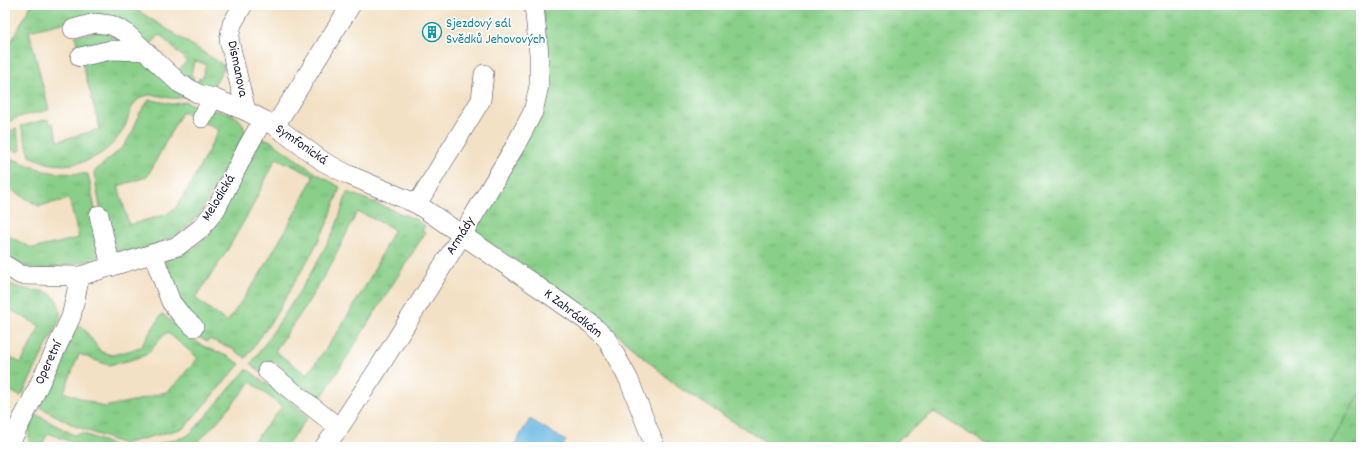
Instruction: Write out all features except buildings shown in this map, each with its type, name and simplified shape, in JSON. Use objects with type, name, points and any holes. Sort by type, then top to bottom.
[{"type":"street","name":"Dismanova","points":[[243,5],[232,24],[229,40],[246,111]]},
{"type":"street","name":"Melodická","points":[[5,265],[21,275],[80,276],[178,246],[201,228],[216,209],[248,146],[269,123],[351,5]]},
{"type":"street","name":"Armády","points":[[324,447],[339,428],[376,372],[462,235],[514,148],[533,112],[539,86],[539,54],[534,5]]},
{"type":"street","name":"Symfonická","points":[[73,29],[95,23],[111,25],[125,32],[179,83],[199,94],[246,111],[269,123],[324,162],[349,175],[417,204],[462,235]]},
{"type":"street","points":[[80,57],[111,50],[144,51]]},
{"type":"street","points":[[417,204],[481,100],[484,74]]},
{"type":"street","points":[[202,118],[213,98]]},
{"type":"street","points":[[99,215],[111,267]]},
{"type":"street","name":"K Zahrádkám","points":[[462,235],[547,292],[591,324],[606,338],[629,380],[655,447]]},
{"type":"street","points":[[153,254],[171,302],[182,316],[194,327]]},
{"type":"street","name":"Operetní","points":[[8,447],[71,316],[80,276]]},
{"type":"street","points":[[267,371],[339,428]]},
{"type":"green space","points":[[31,5],[129,5],[225,66],[211,90],[197,83],[199,78],[202,79],[206,64],[194,61],[191,75],[194,77],[193,80],[190,81],[178,70],[187,61],[160,35],[151,44],[70,21],[29,31],[49,110],[21,117],[5,124],[5,53]]},
{"type":"green space","points":[[542,5],[1361,5],[1361,393],[1329,447],[991,447],[934,412],[889,447],[774,447],[678,387],[604,323],[475,232],[543,111],[549,63]]},
{"type":"green space","points":[[104,32],[126,42],[79,50],[75,36]]},
{"type":"green space","points":[[126,57],[144,63],[187,97],[173,98],[147,95],[139,99],[133,105],[126,124],[118,138],[92,159],[59,165],[47,163],[30,156],[21,126],[48,119],[50,124],[53,123],[58,141],[100,129],[82,62]]},
{"type":"green space","points":[[149,100],[172,104],[186,102],[195,106],[196,110],[219,111],[233,115],[239,119],[243,125],[245,133],[199,215],[188,226],[172,237],[154,245],[119,253],[116,251],[100,207],[94,173],[123,147],[133,131],[139,114]],"holes":[[[182,112],[219,130],[193,180],[175,209],[167,214],[129,225],[118,186],[147,177]]]},
{"type":"green space","points":[[16,128],[21,150],[19,152],[5,147],[5,135]]},
{"type":"green space","points":[[261,140],[269,140],[317,174],[340,187],[328,222],[314,249],[275,316],[246,358],[231,348],[209,339],[207,342],[197,336],[183,310],[165,261],[193,249],[210,234]],"holes":[[[276,158],[314,176],[288,226],[259,276],[227,322],[195,298],[225,254],[252,207]]]},
{"type":"green space","points":[[5,156],[44,171],[88,174],[95,209],[100,255],[93,260],[40,270],[23,266],[5,256],[5,234],[29,247],[35,248],[79,238],[69,199],[39,206],[5,186]]},
{"type":"green space","points":[[347,193],[415,219],[425,226],[422,230],[425,233],[319,401],[280,373],[283,368],[271,360],[262,373],[251,364],[296,298],[326,246],[335,228]],"holes":[[[357,212],[394,229],[369,280],[339,330],[307,375],[275,351],[305,307],[333,261]]]},
{"type":"green space","points":[[5,282],[21,288],[44,291],[50,294],[56,300],[60,312],[59,321],[22,395],[20,396],[5,388],[5,354],[21,363],[40,326],[5,307]]},
{"type":"green space","points":[[163,314],[184,333],[203,346],[229,357],[240,364],[184,428],[123,444],[75,426],[40,407],[40,404],[78,326],[82,326],[101,352],[112,355],[141,347]],"holes":[[[167,332],[198,358],[169,391],[138,400],[104,407],[64,392],[79,354],[108,365],[127,361],[146,355]]]},
{"type":"green space","points":[[246,370],[309,416],[285,447],[249,447],[282,407],[251,382],[195,445],[186,447],[162,447],[162,443],[185,437],[192,432]]},
{"type":"green space","points":[[1361,393],[1361,447],[1329,447],[1357,398]]},
{"type":"green space","points":[[35,414],[74,435],[82,433],[118,447],[83,447],[48,433],[41,447],[28,447],[30,424]]},
{"type":"water","points":[[530,419],[566,441],[562,447],[513,447]]},
{"type":"place","name":"Sjezdový sál Svědků Jehovových","points":[[432,32]]}]
